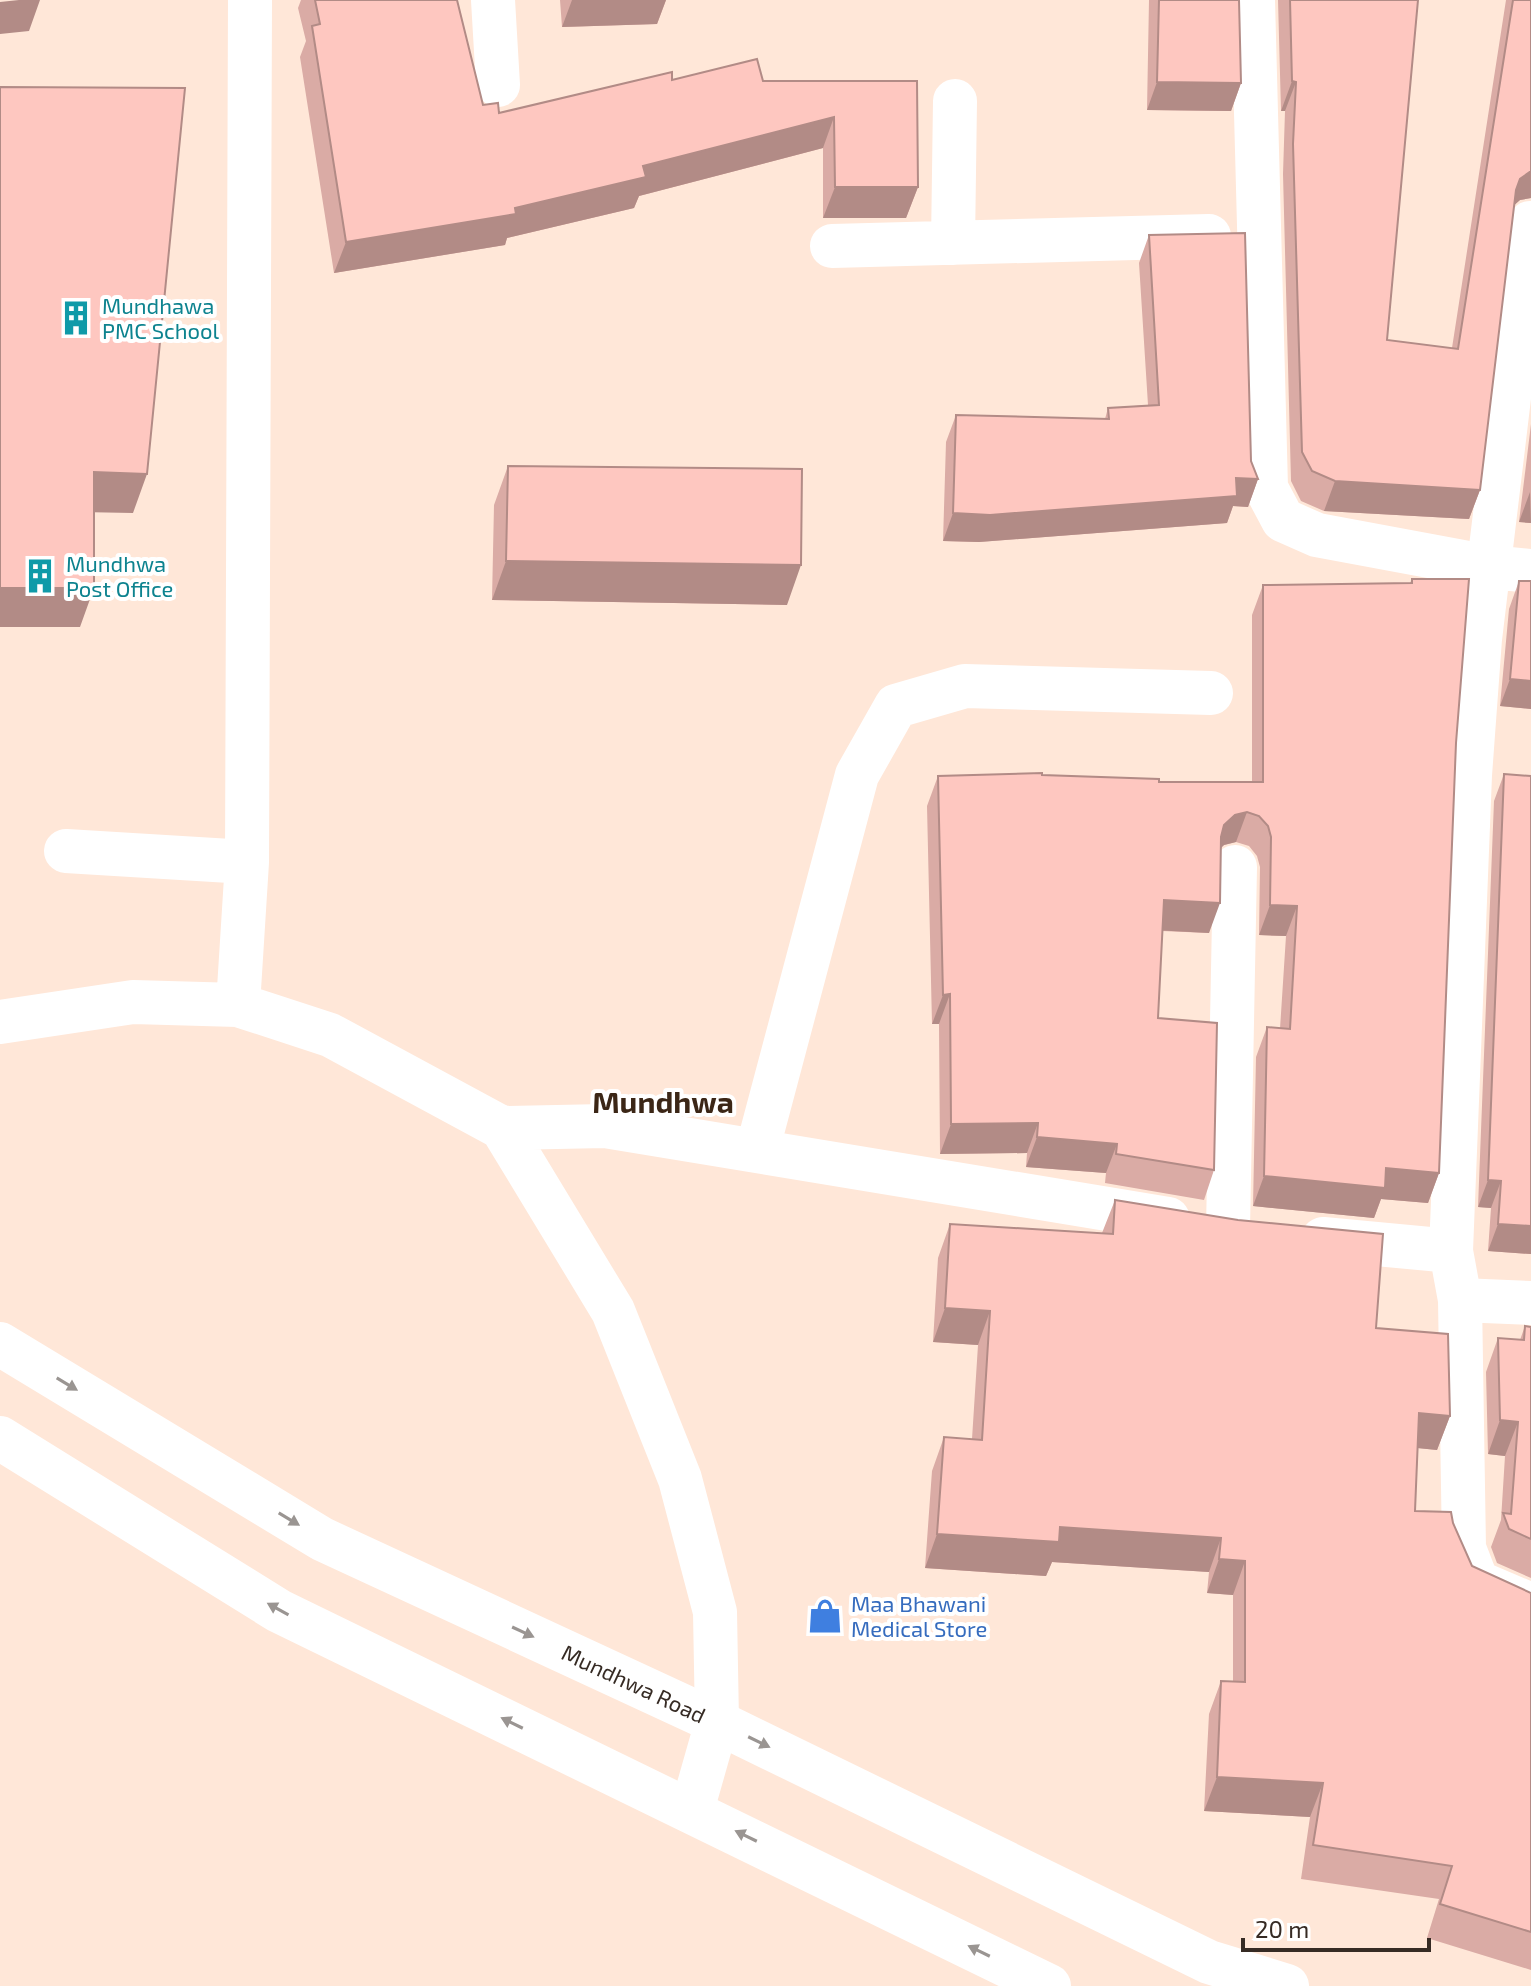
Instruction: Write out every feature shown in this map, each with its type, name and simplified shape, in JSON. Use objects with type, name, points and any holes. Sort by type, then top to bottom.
[{"type":"street","points":[[238,1005],[247,862],[250,0]]},
{"type":"street","points":[[493,0],[498,85]]},
{"type":"street","points":[[1253,0],[1266,488],[1283,520],[1317,535],[1510,569]]},
{"type":"street","points":[[953,243],[955,101]]},
{"type":"street","points":[[1530,223],[1510,569],[1470,775],[1451,1251],[1460,1300],[1464,1548],[1477,1582],[1531,1605]]},
{"type":"street","points":[[832,246],[1259,235]]},
{"type":"street","points":[[757,1151],[857,775],[896,706],[965,686],[1211,693]]},
{"type":"street","points":[[66,851],[247,862]]},
{"type":"street","points":[[1228,1229],[1235,867]]},
{"type":"street","points":[[0,1022],[133,1002],[238,1005],[330,1035],[502,1128],[605,1126],[1228,1229],[1451,1251]]},
{"type":"street","points":[[502,1128],[613,1311],[680,1479],[715,1612],[717,1722],[692,1810]]},
{"type":"street","points":[[1460,1300],[1531,1303]]},
{"type":"street","name":"Mundhwa Road","points":[[0,1344],[322,1539],[717,1722],[1209,1962],[1287,1986]]},
{"type":"street","points":[[0,1438],[279,1611],[1049,1986]]},
{"type":"building","points":[[315,0],[457,0],[483,105],[498,103],[499,113],[672,72],[672,80],[757,59],[763,81],[917,81],[918,187],[835,187],[834,117],[643,166],[646,177],[515,208],[516,214],[346,242],[312,26],[320,24]]},
{"type":"building","points":[[1159,0],[1239,0],[1241,83],[1157,82]]},
{"type":"building","points":[[1290,0],[1418,0],[1387,340],[1458,349],[1513,0],[1531,0],[1531,171],[1520,179],[1516,190],[1480,490],[1335,481],[1312,471],[1302,452],[1293,144],[1296,82],[1292,81]]},
{"type":"building","name":"Mundhawa PMC School","points":[[0,87],[185,88],[147,474],[94,472],[94,588],[0,588]]},
{"type":"building","points":[[1245,233],[1251,461],[1258,479],[1236,478],[1237,496],[990,515],[953,513],[956,415],[1109,419],[1108,408],[1159,405],[1149,235]]},
{"type":"building","points":[[508,466],[802,469],[801,565],[506,561]]},
{"type":"building","points":[[1412,579],[1469,579],[1456,743],[1439,1173],[1386,1168],[1385,1188],[1264,1176],[1267,1027],[1290,1029],[1297,906],[1270,905],[1271,837],[1268,826],[1259,816],[1247,812],[1235,815],[1224,825],[1220,903],[1164,900],[1158,1018],[1217,1023],[1214,1170],[1116,1154],[1117,1144],[1037,1137],[1038,1123],[951,1124],[950,994],[943,995],[938,776],[1042,773],[1159,779],[1159,782],[1263,782],[1263,585],[1412,583]]},
{"type":"building","points":[[1519,581],[1531,581],[1531,681],[1510,679]]},
{"type":"building","points":[[1504,774],[1531,776],[1531,1226],[1498,1224],[1501,1181],[1488,1180]]},
{"type":"building","points":[[1115,1200],[1238,1220],[1383,1234],[1376,1328],[1448,1334],[1450,1416],[1419,1413],[1415,1511],[1451,1512],[1472,1566],[1531,1593],[1531,1932],[1440,1904],[1452,1866],[1313,1845],[1323,1783],[1217,1777],[1221,1681],[1245,1682],[1245,1561],[1219,1559],[1221,1538],[1060,1527],[1059,1542],[937,1534],[944,1437],[982,1440],[990,1311],[945,1308],[950,1224],[1113,1234]]},
{"type":"building","points":[[1525,1326],[1531,1327],[1531,1539],[1509,1529],[1503,1513],[1511,1514],[1518,1422],[1500,1420],[1498,1338],[1524,1340]]},
{"type":"place","name":"Mundhawa PMC School","points":[[76,318]]},
{"type":"place","name":"Mundhwa Post Office","points":[[40,576]]},
{"type":"place","name":"Maa Bhawani Medical Store","points":[[825,1616]]},
{"type":"district","name":"Mundhwa","points":[[663,1101]]}]
